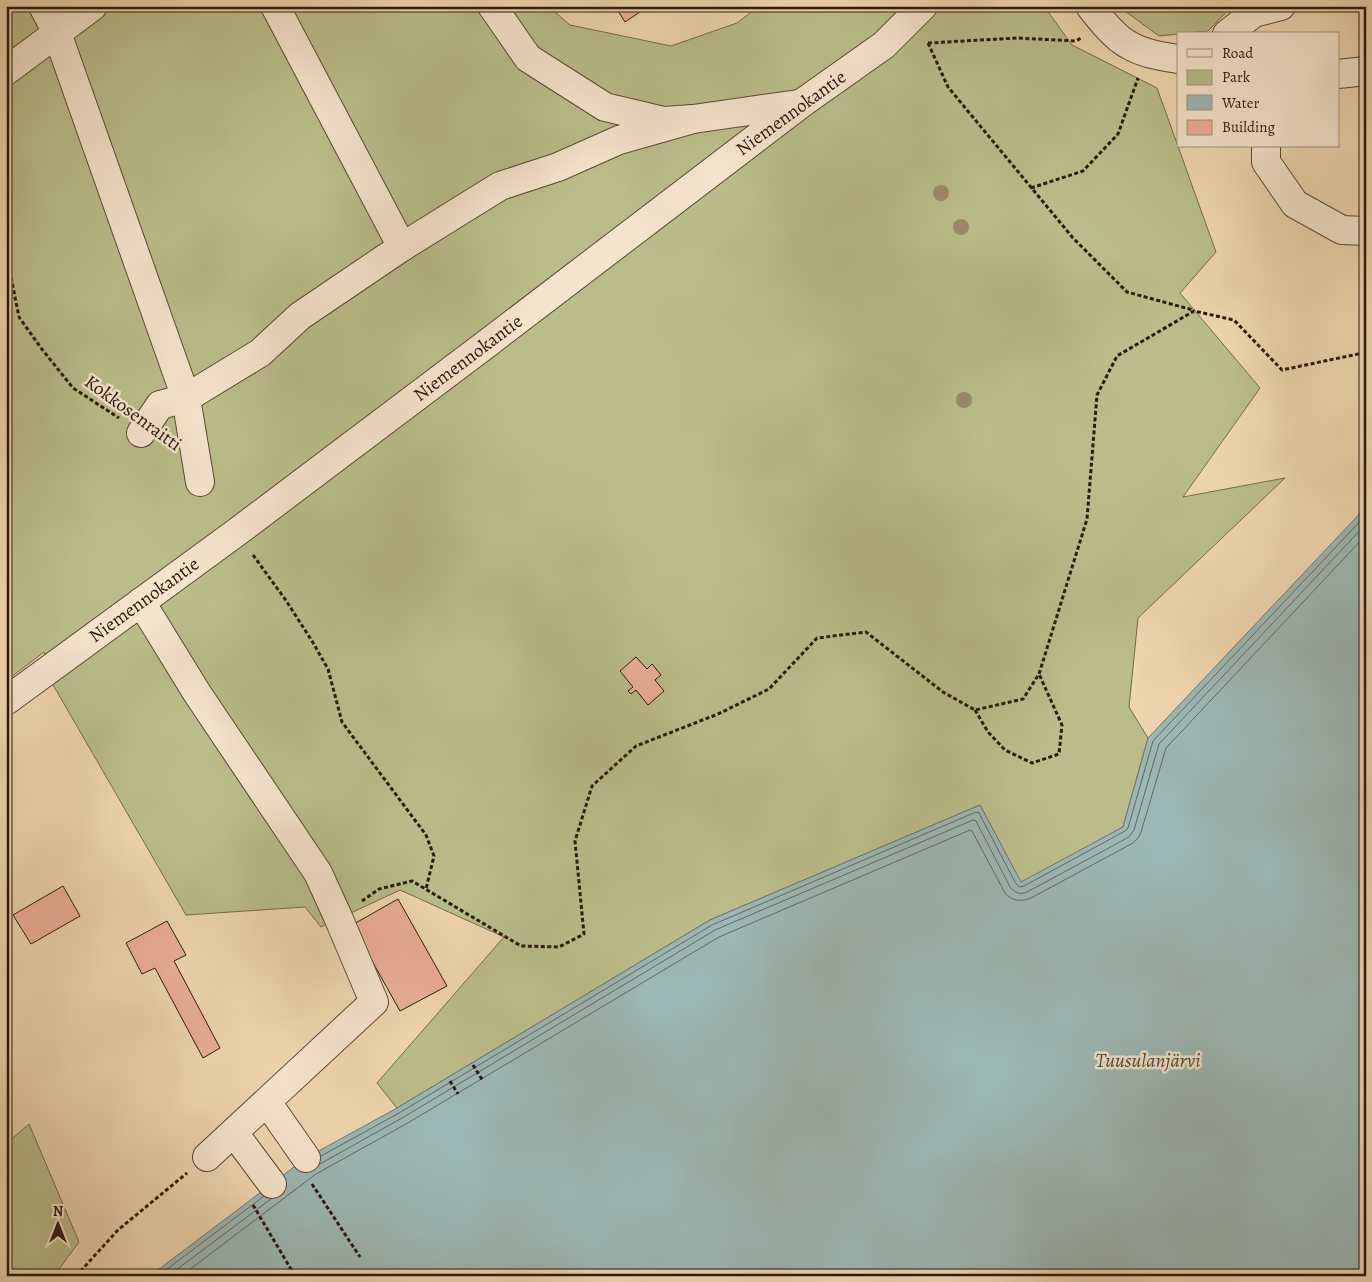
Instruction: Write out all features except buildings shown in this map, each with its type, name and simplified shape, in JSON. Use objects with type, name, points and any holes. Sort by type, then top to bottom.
[{"type":"street","points":[[43,6],[57,32],[186,398],[200,482]]},
{"type":"street","points":[[6,71],[93,6]]},
{"type":"street","points":[[275,6],[402,247]]},
{"type":"street","points":[[492,6],[528,58],[605,107],[664,121],[693,119],[802,103]]},
{"type":"street","name":"Niemennokantie","points":[[6,701],[237,532],[490,342],[802,103],[884,45],[923,6]]},
{"type":"street","points":[[1230,32],[1254,13],[1281,6]]},
{"type":"street","points":[[1098,15],[1128,45],[1153,55],[1177,59]]},
{"type":"street","points":[[1340,74],[1366,71]]},
{"type":"street","points":[[142,433],[160,405],[186,398],[260,353],[300,316],[402,247],[500,186],[558,167],[619,140],[693,119]]},
{"type":"street","points":[[1266,148],[1266,162],[1295,204],[1342,230],[1366,231]]},
{"type":"street","points":[[141,602],[197,693],[318,873],[374,1002],[207,1157]]},
{"type":"street","points":[[260,1108],[295,1173]]},
{"type":"street","points":[[234,1133],[295,1173]]},
{"type":"path","points":[[884,45],[1017,38],[1076,41],[1098,15]]},
{"type":"path","points":[[928,43],[948,87],[1073,238],[1127,292],[1234,320],[1282,370],[1366,352]]},
{"type":"path","points":[[1031,188],[1083,171],[1118,134],[1140,73]]},
{"type":"path","name":"Kokkosenraitti","points":[[6,252],[19,317],[41,348],[74,388],[142,433]]},
{"type":"path","points":[[976,710],[1023,699],[1039,674],[1087,519],[1097,395],[1117,356],[1194,310]]},
{"type":"path","points":[[237,532],[285,599],[328,669],[342,722],[426,835],[434,856],[426,889]]},
{"type":"path","points":[[338,917],[379,889],[412,881],[521,946],[559,947],[584,934],[575,841],[592,786],[636,746],[718,714],[769,689],[817,638],[866,632],[942,692],[976,710],[988,732],[1005,750],[1032,763],[1059,754],[1062,725],[1039,674]]},
{"type":"path","points":[[473,1065],[483,1080]]},
{"type":"path","points":[[450,1080],[458,1094]]},
{"type":"path","points":[[76,1276],[118,1230],[207,1157]]},
{"type":"path","points":[[295,1173],[360,1256]]},
{"type":"path","points":[[252,1204],[295,1276]]},
{"type":"green space","points":[[6,6],[548,6],[570,25],[671,46],[737,23],[759,6],[1044,6],[1072,45],[1157,88],[1216,252],[1180,293],[1260,388],[1183,497],[1285,478],[1138,618],[1129,707],[1148,738],[1123,827],[1021,883],[980,805],[710,920],[397,1108],[377,1083],[504,937],[400,890],[321,927],[305,907],[186,915],[52,683],[44,652],[6,681],[6,294],[11,288],[6,270]]},
{"type":"green space","points":[[1118,6],[1232,6],[1208,31],[1177,32],[1177,34],[1159,36]]},
{"type":"green space","points":[[29,1124],[79,1242],[54,1276],[6,1276],[6,1144]]},
{"type":"water","name":"Tuusulanjärvi","points":[[1366,507],[1366,1276],[150,1276],[306,1158],[397,1108],[710,920],[980,805],[1021,882],[1123,827],[1148,738]]}]
